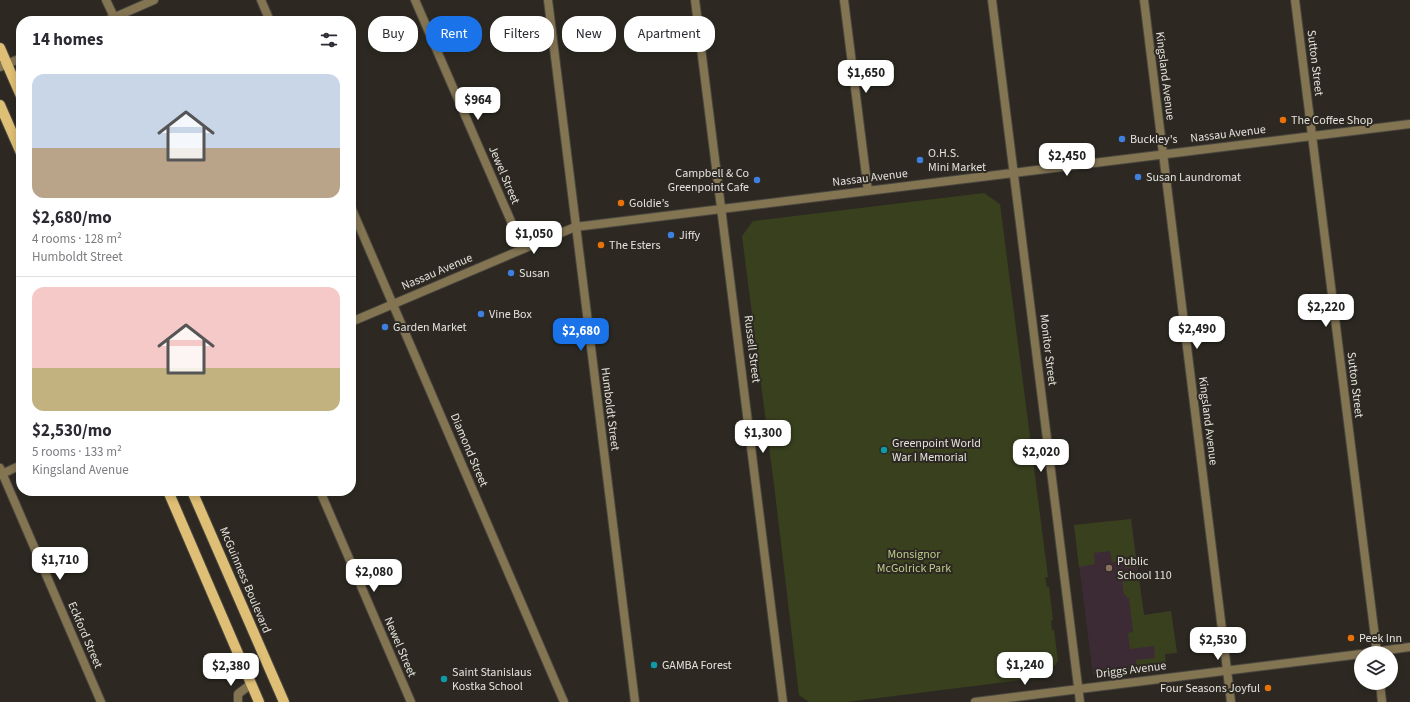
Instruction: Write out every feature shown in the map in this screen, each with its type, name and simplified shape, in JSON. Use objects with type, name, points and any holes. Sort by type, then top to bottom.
[{"type":"main road","points":[[0,48],[4,66],[16,87]]},
{"type":"main road","points":[[0,104],[16,141]]},
{"type":"main road","points":[[170,496],[259,702]]},
{"type":"main road","name":"McGuinness Boulevard","points":[[194,496],[284,702]]},
{"type":"street","points":[[106,0],[114,16]]},
{"type":"street","points":[[121,16],[154,0]]},
{"type":"street","points":[[261,0],[268,16]]},
{"type":"street","name":"Jewel Street","points":[[415,0],[523,249]]},
{"type":"street","name":"Humboldt Street","points":[[548,0],[635,702]]},
{"type":"street","name":"Russell Street","points":[[696,0],[784,702]]},
{"type":"street","points":[[844,0],[868,191]]},
{"type":"street","name":"Monitor Street","points":[[992,0],[1080,702]]},
{"type":"street","name":"Kingsland Avenue","points":[[1144,0],[1231,702]]},
{"type":"street","name":"Sutton Street","points":[[1295,0],[1376,646]]},
{"type":"street","points":[[4,66],[16,60]]},
{"type":"street","name":"Nassau Avenue","points":[[356,320],[575,227],[1410,124]]},
{"type":"street","name":"Diamond Street","points":[[356,219],[564,702]]},
{"type":"street","points":[[1,472],[16,467]]},
{"type":"street","name":"Eckford Street","points":[[1,472],[101,702]]},
{"type":"street","name":"Newel Street","points":[[322,496],[411,702]]},
{"type":"street","points":[[1398,649],[1410,648]]},
{"type":"street","name":"Driggs Avenue","points":[[975,702],[1354,655]]},
{"type":"street","points":[[238,702],[238,694],[251,684]]},
{"type":"street","points":[[1381,690],[1382,702]]},
{"type":"shaded area","name":"Public School 110","points":[[1131,519],[1144,615],[1171,611],[1177,653],[1165,654],[1166,665],[1093,675],[1074,525]]},
{"type":"green space","name":"Monsignor McGolrick Park","points":[[984,193],[1000,204],[1048,577],[1045,578],[1047,587],[1049,587],[1053,620],[1051,621],[1052,630],[1054,630],[1058,661],[1046,677],[846,702],[809,702],[799,695],[742,236],[753,221]]},
{"type":"green space","points":[[1131,519],[1137,567],[1125,568],[1124,561],[1112,562],[1110,551],[1094,553],[1095,564],[1079,567],[1074,525]]},
{"type":"green space","points":[[1139,579],[1144,615],[1171,611],[1177,653],[1165,654],[1166,665],[1137,669],[1136,660],[1155,658],[1154,646],[1130,649],[1128,633],[1133,632],[1129,598],[1124,595],[1122,582]]},
{"type":"place","name":"The Coffee Shop","points":[[1283,120]]},
{"type":"place","name":"Buckley's","points":[[1122,139]]},
{"type":"place","name":"O.H.S. Mini Market","points":[[920,160]]},
{"type":"place","name":"Susan Laundromat","points":[[1138,177]]},
{"type":"place","name":"Campbell & Co Greenpoint Cafe","points":[[757,180]]},
{"type":"place","name":"Goldie’s","points":[[621,203]]},
{"type":"place","name":"Jiffy","points":[[671,235]]},
{"type":"place","name":"The Esters","points":[[601,245]]},
{"type":"place","name":"Susan","points":[[511,273]]},
{"type":"place","name":"Vine Box","points":[[481,314]]},
{"type":"place","name":"Garden Market","points":[[385,327]]},
{"type":"place","name":"Greenpoint World War I Memorial","points":[[884,450]]},
{"type":"place","name":"Public School 110","points":[[1109,568]]},
{"type":"place","name":"Peek Inn","points":[[1351,638]]},
{"type":"place","name":"GAMBA Forest","points":[[654,665]]},
{"type":"place","name":"Saint Stanislaus Kostka School","points":[[444,679]]},
{"type":"place","name":"Four Seasons Joyful","points":[[1268,688]]}]
